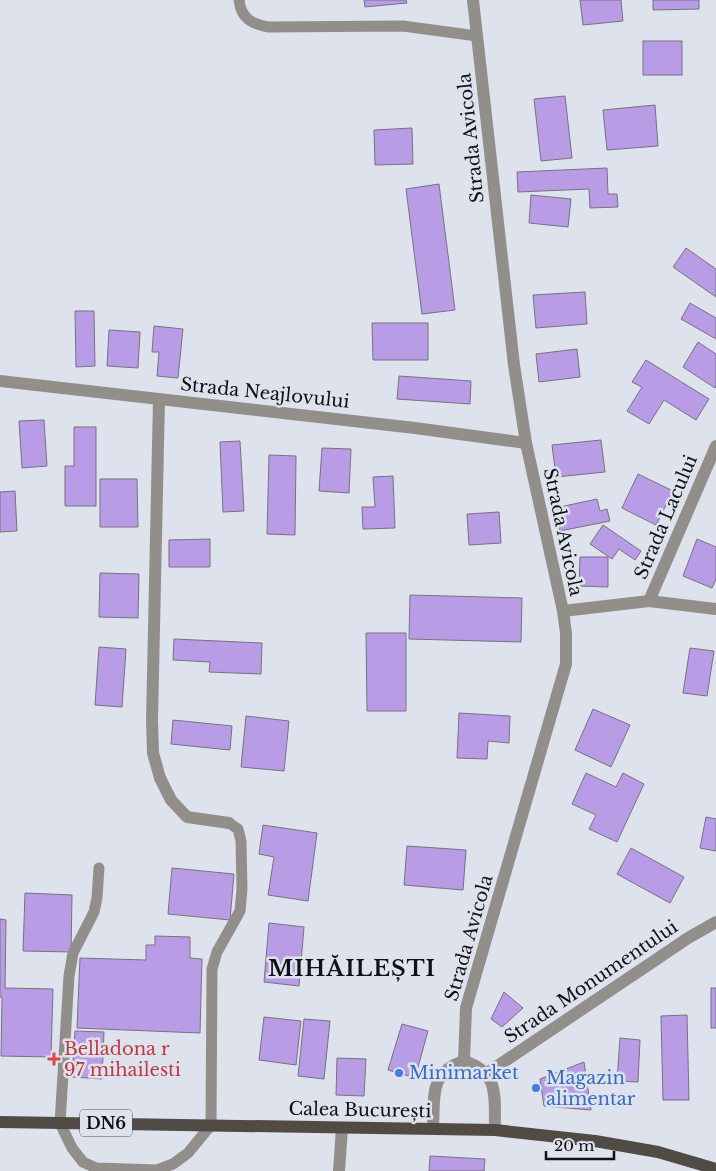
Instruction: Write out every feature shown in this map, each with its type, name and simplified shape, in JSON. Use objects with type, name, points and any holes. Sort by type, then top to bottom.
[{"type":"main road","name":"Calea București","points":[[0,1122],[494,1130],[595,1142],[658,1152],[716,1169]]},
{"type":"street","name":"Strada Avicola","points":[[464,1062],[466,1008],[566,664],[566,633],[563,612],[526,442],[514,365],[473,0]]},
{"type":"street","name":"Strada Neajlovului","points":[[0,381],[526,442]]},
{"type":"street","points":[[159,399],[152,720],[154,753],[160,778],[167,793],[187,818],[230,823]]},
{"type":"street","name":"Strada Lacului","points":[[649,601],[716,446]]},
{"type":"street","points":[[563,612],[649,601],[716,609]]},
{"type":"street","name":"Strada Monumentului","points":[[487,1073],[651,962],[716,922]]},
{"type":"street","points":[[432,1128],[437,1082],[446,1069],[464,1062],[481,1068],[487,1073],[494,1091],[494,1130]]},
{"type":"street","points":[[339,1171],[342,1128]]},
{"type":"lane","points":[[239,0],[244,17],[254,24],[269,26],[403,26],[477,36]]},
{"type":"lane","points":[[99,868],[98,898],[94,912],[74,953],[69,976],[60,1123],[72,1148],[83,1162],[96,1168],[157,1170],[173,1164],[188,1153],[212,1125],[212,969],[217,952],[240,911],[242,889],[241,841],[238,830],[230,823]]},
{"type":"building","points":[[364,0],[406,0],[407,3],[365,7]]},
{"type":"building","points":[[580,0],[621,0],[623,21],[583,25]]},
{"type":"building","points":[[653,0],[699,0],[699,9],[653,10]]},
{"type":"building","points":[[643,41],[682,41],[682,75],[643,75]]},
{"type":"building","points":[[565,96],[572,158],[541,161],[534,99]]},
{"type":"building","points":[[655,105],[658,146],[607,150],[603,110]]},
{"type":"building","points":[[412,128],[413,164],[375,165],[374,130]]},
{"type":"building","points":[[607,168],[608,194],[617,194],[618,207],[590,208],[589,189],[518,192],[517,172]]},
{"type":"building","points":[[439,184],[455,310],[422,314],[406,189]]},
{"type":"building","points":[[531,195],[571,199],[568,227],[529,223]]},
{"type":"building","points":[[686,248],[716,269],[716,297],[673,267]]},
{"type":"building","points":[[585,292],[587,324],[536,328],[533,295]]},
{"type":"building","points":[[690,303],[716,318],[716,339],[681,319]]},
{"type":"building","points":[[75,311],[94,311],[95,366],[76,367]]},
{"type":"building","points":[[372,323],[428,323],[428,360],[373,360]]},
{"type":"building","points":[[154,326],[183,329],[178,378],[157,376],[159,352],[152,352]]},
{"type":"building","points":[[109,330],[140,332],[138,368],[107,366]]},
{"type":"building","points":[[698,342],[716,354],[715,388],[683,367]]},
{"type":"building","points":[[577,349],[580,377],[539,382],[536,354]]},
{"type":"building","points":[[646,360],[709,399],[696,420],[664,400],[649,424],[627,411],[642,387],[632,382]]},
{"type":"building","points":[[399,376],[471,381],[470,404],[397,399]]},
{"type":"building","points":[[44,420],[47,466],[22,468],[19,421]]},
{"type":"building","points":[[74,427],[96,427],[96,506],[65,506],[65,466],[74,466]]},
{"type":"building","points":[[601,440],[605,472],[556,477],[552,445]]},
{"type":"building","points":[[240,441],[244,511],[223,512],[220,442]]},
{"type":"building","points":[[322,448],[351,449],[349,493],[319,491]]},
{"type":"building","points":[[269,455],[296,456],[295,535],[267,534]]},
{"type":"building","points":[[638,474],[673,491],[656,525],[622,508]]},
{"type":"building","points":[[393,476],[395,528],[363,529],[362,507],[375,507],[373,477]]},
{"type":"building","points":[[100,479],[137,479],[138,527],[100,527]]},
{"type":"building","points":[[15,491],[17,531],[0,532],[0,492]]},
{"type":"building","points":[[597,499],[600,511],[607,509],[610,521],[560,531],[555,508]]},
{"type":"building","points":[[499,512],[501,543],[469,545],[467,514]]},
{"type":"building","points":[[603,525],[641,551],[635,560],[619,549],[612,559],[590,544]]},
{"type":"building","points":[[210,539],[210,567],[169,567],[169,540]]},
{"type":"building","points":[[697,539],[716,547],[716,579],[712,588],[683,576]]},
{"type":"building","points":[[580,557],[608,557],[608,587],[579,586]]},
{"type":"building","points":[[100,573],[139,574],[138,618],[99,617]]},
{"type":"building","points":[[410,595],[522,598],[521,642],[409,639]]},
{"type":"building","points":[[366,633],[406,633],[406,711],[367,711]]},
{"type":"building","points":[[174,639],[262,643],[261,674],[209,672],[210,662],[173,660]]},
{"type":"building","points":[[99,647],[126,649],[122,707],[95,705]]},
{"type":"building","points":[[690,648],[714,651],[707,696],[683,693]]},
{"type":"building","points":[[593,709],[630,725],[611,767],[575,750]]},
{"type":"building","points":[[459,713],[510,716],[509,743],[488,741],[487,759],[457,758]]},
{"type":"building","points":[[246,716],[289,721],[284,771],[241,767]]},
{"type":"building","points":[[173,720],[232,726],[230,750],[171,744]]},
{"type":"building","points":[[586,773],[616,787],[623,773],[644,784],[617,842],[589,829],[596,815],[572,804]]},
{"type":"building","points":[[706,817],[716,819],[716,851],[700,848]]},
{"type":"building","points":[[263,825],[317,833],[308,901],[268,895],[274,857],[259,854]]},
{"type":"building","points":[[407,846],[466,850],[463,890],[404,885]]},
{"type":"building","points":[[631,848],[684,877],[670,903],[617,874]]},
{"type":"building","points":[[172,868],[234,874],[230,920],[168,914]]},
{"type":"building","points":[[25,893],[72,895],[71,952],[23,951]]},
{"type":"building","points":[[0,919],[6,920],[5,988],[53,989],[51,1057],[1,1056]]},
{"type":"building","points":[[269,923],[304,927],[299,986],[264,982]]},
{"type":"building","points":[[155,936],[190,937],[190,958],[202,959],[200,1033],[77,1028],[80,958],[146,960],[146,945],[155,945]]},
{"type":"building","points":[[711,988],[716,988],[716,1028],[711,1028]]},
{"type":"building","points":[[504,992],[523,1008],[502,1027],[491,1019]]},
{"type":"building","points":[[687,1015],[689,1100],[663,1100],[661,1016]]},
{"type":"building","points":[[264,1017],[301,1021],[296,1065],[259,1060]]},
{"type":"building","points":[[304,1019],[330,1021],[324,1079],[298,1076]]},
{"type":"building","points":[[402,1024],[428,1031],[415,1078],[388,1070]]},
{"type":"building","points":[[75,1031],[104,1032],[102,1079],[72,1077]]},
{"type":"building","points":[[620,1038],[640,1040],[638,1082],[617,1081]]},
{"type":"building","points":[[337,1058],[366,1059],[364,1096],[336,1095]]},
{"type":"building","points":[[584,1062],[591,1110],[544,1106],[540,1079]]},
{"type":"building","points":[[430,1156],[485,1159],[484,1171],[429,1171]]},
{"type":"place","name":"Belladona r 97 mihailesti","points":[[54,1059]]},
{"type":"place","name":"Minimarket","points":[[399,1073]]},
{"type":"place","name":"Magazin alimentar","points":[[536,1088]]},
{"type":"district","name":"MIHĂILEȘTI","points":[[352,968]]}]
